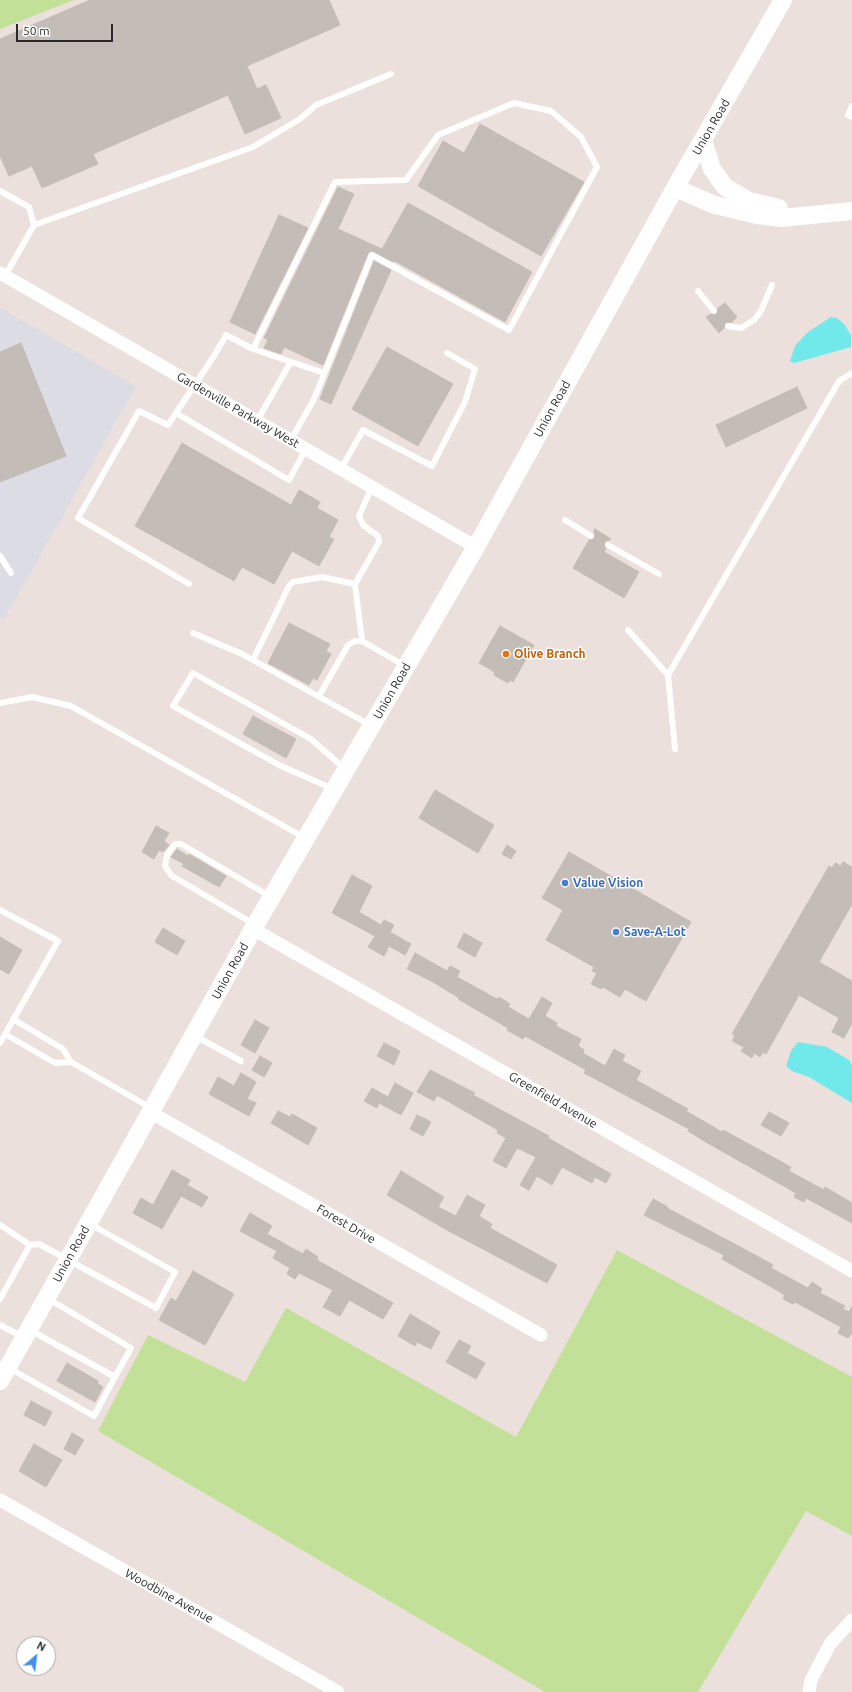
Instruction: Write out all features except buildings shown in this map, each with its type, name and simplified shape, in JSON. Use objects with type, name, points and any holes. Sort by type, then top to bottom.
[{"type":"main road","name":"Union Road","points":[[4,1374],[271,897],[476,547],[675,188],[783,0]]},
{"type":"main road","points":[[703,140],[712,169],[725,187],[749,200],[804,215]]},
{"type":"main road","points":[[675,188],[715,206],[781,218],[852,211]]},
{"type":"street","name":"Gardenville Parkway West","points":[[3,275],[476,547]]},
{"type":"street","name":"Greenfield Avenue","points":[[254,927],[852,1271]]},
{"type":"street","name":"Forest Drive","points":[[151,1111],[541,1335]]},
{"type":"street","name":"Woodbine Avenue","points":[[0,1500],[338,1692]]},
{"type":"street","points":[[809,1692],[811,1680],[830,1644],[852,1620]]},
{"type":"lane","points":[[3,275],[34,225],[253,147],[300,119],[316,105],[391,74]]},
{"type":"lane","points":[[253,349],[335,182],[406,180],[438,135],[514,104],[550,111],[582,137],[596,167],[509,330],[372,255],[314,400],[290,440]]},
{"type":"lane","points":[[852,106],[848,115],[852,117]]},
{"type":"lane","points":[[0,191],[30,207],[34,225]]},
{"type":"lane","points":[[728,326],[741,328],[754,320],[761,311],[772,285]]},
{"type":"lane","points":[[698,291],[714,311]]},
{"type":"lane","points":[[189,584],[78,518],[139,411],[168,425],[226,335],[253,349],[290,363],[324,373]]},
{"type":"lane","points":[[341,469],[363,430],[432,466],[465,402],[475,369],[447,353]]},
{"type":"lane","points":[[257,421],[290,363]]},
{"type":"lane","points":[[675,748],[668,675],[839,381],[852,373]]},
{"type":"lane","points":[[176,413],[289,480],[306,449]]},
{"type":"lane","points":[[362,641],[355,584],[379,542],[378,536],[363,525],[359,516],[372,487]]},
{"type":"lane","points":[[564,520],[592,536]]},
{"type":"lane","points":[[608,545],[659,574]]},
{"type":"lane","points":[[0,556],[11,573]]},
{"type":"lane","points":[[253,660],[288,586],[294,582],[322,577],[355,584]]},
{"type":"lane","points":[[628,630],[668,675]]},
{"type":"lane","points":[[193,633],[253,660],[372,726]]},
{"type":"lane","points":[[319,696],[348,645],[355,641],[362,641],[407,666]]},
{"type":"lane","points":[[334,790],[279,765],[173,706],[193,673],[311,739],[346,770]]},
{"type":"lane","points":[[0,703],[32,697],[71,706],[306,838]]},
{"type":"lane","points":[[254,927],[172,876],[165,866],[167,855],[176,844],[181,844],[271,897]]},
{"type":"lane","points":[[0,910],[58,941],[0,1043]]},
{"type":"lane","points":[[13,1019],[63,1048],[71,1062],[151,1111]]},
{"type":"lane","points":[[5,1034],[55,1063],[71,1062]]},
{"type":"lane","points":[[194,1036],[241,1060]]},
{"type":"lane","points":[[0,1225],[30,1245],[39,1244],[156,1308],[176,1272],[89,1223]]},
{"type":"lane","points":[[0,1299],[30,1245]]},
{"type":"lane","points":[[4,1374],[94,1416],[131,1348],[46,1298]]},
{"type":"lane","points":[[0,1325],[27,1333],[115,1377]]},
{"type":"shaded area","points":[[0,308],[136,386],[3,621],[0,617]]},
{"type":"green space","points":[[0,0],[74,0],[0,29]]},
{"type":"green space","points":[[617,1250],[852,1377],[852,1536],[806,1511],[698,1692],[545,1692],[98,1431],[148,1335],[245,1382],[286,1308],[516,1437]]},
{"type":"water","points":[[831,317],[837,318],[844,324],[851,335],[851,347],[794,363],[790,361],[795,346],[808,332]]},
{"type":"water","points":[[798,1042],[827,1047],[849,1060],[852,1066],[852,1103],[809,1077],[792,1071],[786,1066],[791,1051]]},
{"type":"place","name":"Olive Branch","points":[[506,654]]},
{"type":"place","name":"Value Vision","points":[[565,883]]},
{"type":"place","name":"Save-A-Lot","points":[[616,932]]}]
